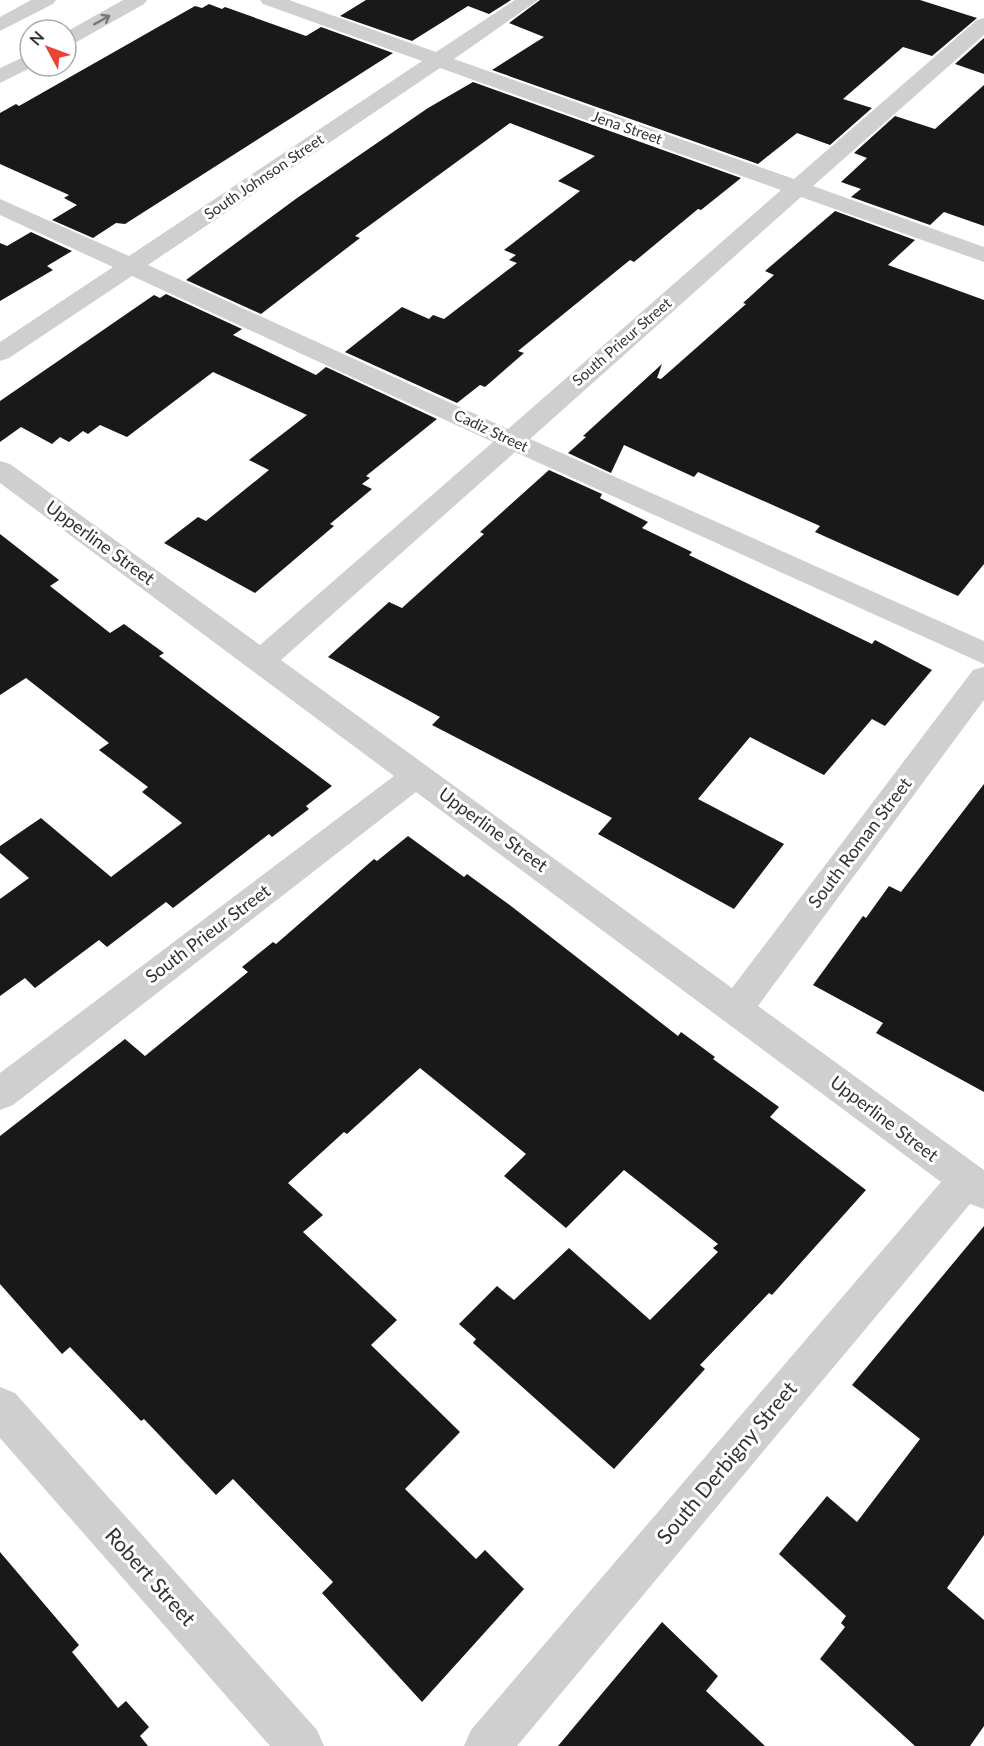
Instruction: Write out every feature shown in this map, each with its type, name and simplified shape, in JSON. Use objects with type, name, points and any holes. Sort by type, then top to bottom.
[{"type":"street","points":[[0,25],[46,0]]},
{"type":"street","points":[[78,33],[137,0]]},
{"type":"street","name":"Jena Street","points":[[270,0],[984,255]]},
{"type":"street","name":"South Johnson Street","points":[[0,353],[528,0]]},
{"type":"street","name":"South Prieur Street","points":[[261,661],[984,24]]},
{"type":"street","points":[[0,77],[18,67]]},
{"type":"street","name":"Cadiz Street","points":[[0,206],[510,440],[984,653]]},
{"type":"street","name":"Upperline Street","points":[[6,482],[261,661],[975,1186]]},
{"type":"street","name":"South Roman Street","points":[[736,1009],[984,678]]},
{"type":"street","name":"South Prieur Street","points":[[0,1094],[417,775]]},
{"type":"street","name":"South Derbigny Street","points":[[488,1746],[975,1186]]},
{"type":"street","name":"Robert Street","points":[[0,1407],[301,1746]]},
{"type":"building","points":[[366,0],[511,0],[489,14],[468,6],[412,41],[340,16]]},
{"type":"building","points":[[540,0],[920,0],[977,18],[932,56],[903,47],[843,99],[872,108],[830,145],[797,133],[758,164],[492,70],[544,37],[509,23]]},
{"type":"building","points":[[209,4],[222,9],[225,7],[306,36],[321,27],[393,53],[125,224],[116,223],[93,238],[52,220],[77,205],[64,198],[69,195],[0,164],[0,113],[16,104],[19,106],[68,78],[78,78],[78,72],[195,6],[202,8]]},
{"type":"building","points":[[984,38],[984,74],[955,64]]},
{"type":"building","points":[[473,82],[741,178],[701,210],[698,209],[634,262],[630,260],[518,351],[524,353],[485,387],[480,385],[457,403],[345,352],[402,307],[429,319],[433,315],[444,319],[517,263],[509,260],[516,255],[504,250],[580,191],[558,181],[595,156],[510,123],[355,236],[360,238],[261,314],[186,280],[297,198],[428,108]]},
{"type":"building","points":[[984,85],[984,226],[944,212],[930,225],[851,197],[861,189],[841,182],[867,158],[854,153],[895,116],[935,129]]},
{"type":"building","points":[[835,211],[915,240],[888,265],[984,300],[984,564],[958,596],[815,532],[820,526],[698,472],[694,477],[624,445],[611,473],[568,453],[586,437],[583,436],[662,364],[657,378],[661,379],[746,304],[743,303],[774,275],[765,271]]},
{"type":"building","points":[[31,232],[72,251],[47,266],[53,270],[0,301],[0,243],[7,246]]},
{"type":"building","points":[[166,294],[242,329],[233,335],[316,375],[326,367],[437,419],[366,476],[370,478],[362,484],[372,489],[330,524],[334,526],[255,593],[164,543],[198,517],[206,521],[269,470],[249,460],[307,415],[213,372],[127,437],[100,425],[88,434],[83,431],[69,442],[60,437],[52,444],[21,427],[0,442],[0,401],[154,295],[160,298]]},
{"type":"building","points":[[549,470],[602,494],[600,498],[648,522],[642,528],[692,552],[689,555],[872,644],[875,640],[932,670],[885,726],[872,719],[824,775],[750,737],[698,799],[784,844],[734,909],[598,834],[612,818],[432,725],[440,717],[328,657],[389,602],[402,608],[484,534],[480,532]]},
{"type":"building","points":[[0,534],[59,580],[50,586],[110,633],[124,624],[164,653],[159,656],[332,786],[306,806],[309,809],[272,837],[269,834],[173,908],[166,902],[107,947],[99,940],[35,988],[25,978],[0,996],[0,899],[29,878],[0,853],[0,846],[41,818],[111,877],[182,823],[142,792],[148,787],[99,750],[109,743],[26,678],[0,695]]},
{"type":"building","points":[[984,784],[984,1092],[876,1033],[883,1023],[813,985],[863,916],[866,918],[889,886],[901,892]]},
{"type":"building","points":[[408,836],[464,877],[467,874],[511,906],[678,1036],[681,1032],[715,1057],[713,1059],[779,1107],[770,1117],[866,1190],[772,1295],[769,1293],[700,1365],[705,1369],[614,1469],[473,1343],[476,1339],[459,1324],[497,1286],[514,1300],[569,1248],[650,1320],[718,1252],[713,1248],[718,1244],[624,1170],[566,1228],[504,1176],[526,1154],[420,1068],[347,1134],[344,1132],[288,1183],[323,1215],[303,1232],[397,1320],[371,1345],[460,1432],[405,1489],[476,1559],[485,1550],[524,1589],[422,1702],[322,1593],[333,1582],[233,1479],[216,1495],[144,1419],[141,1421],[70,1347],[62,1354],[0,1284],[0,1136],[125,1039],[145,1056],[248,972],[242,967],[273,942],[276,944],[374,859],[377,861]]},
{"type":"building","points":[[984,1226],[984,1535],[947,1588],[984,1620],[984,1726],[970,1746],[915,1746],[820,1659],[845,1627],[841,1623],[846,1616],[779,1554],[827,1496],[857,1522],[920,1439],[852,1385]]},
{"type":"building","points":[[0,1552],[79,1645],[72,1652],[118,1708],[126,1701],[149,1727],[140,1736],[148,1746],[0,1746]]},
{"type":"building","points":[[662,1622],[718,1676],[706,1691],[765,1746],[558,1746]]}]
